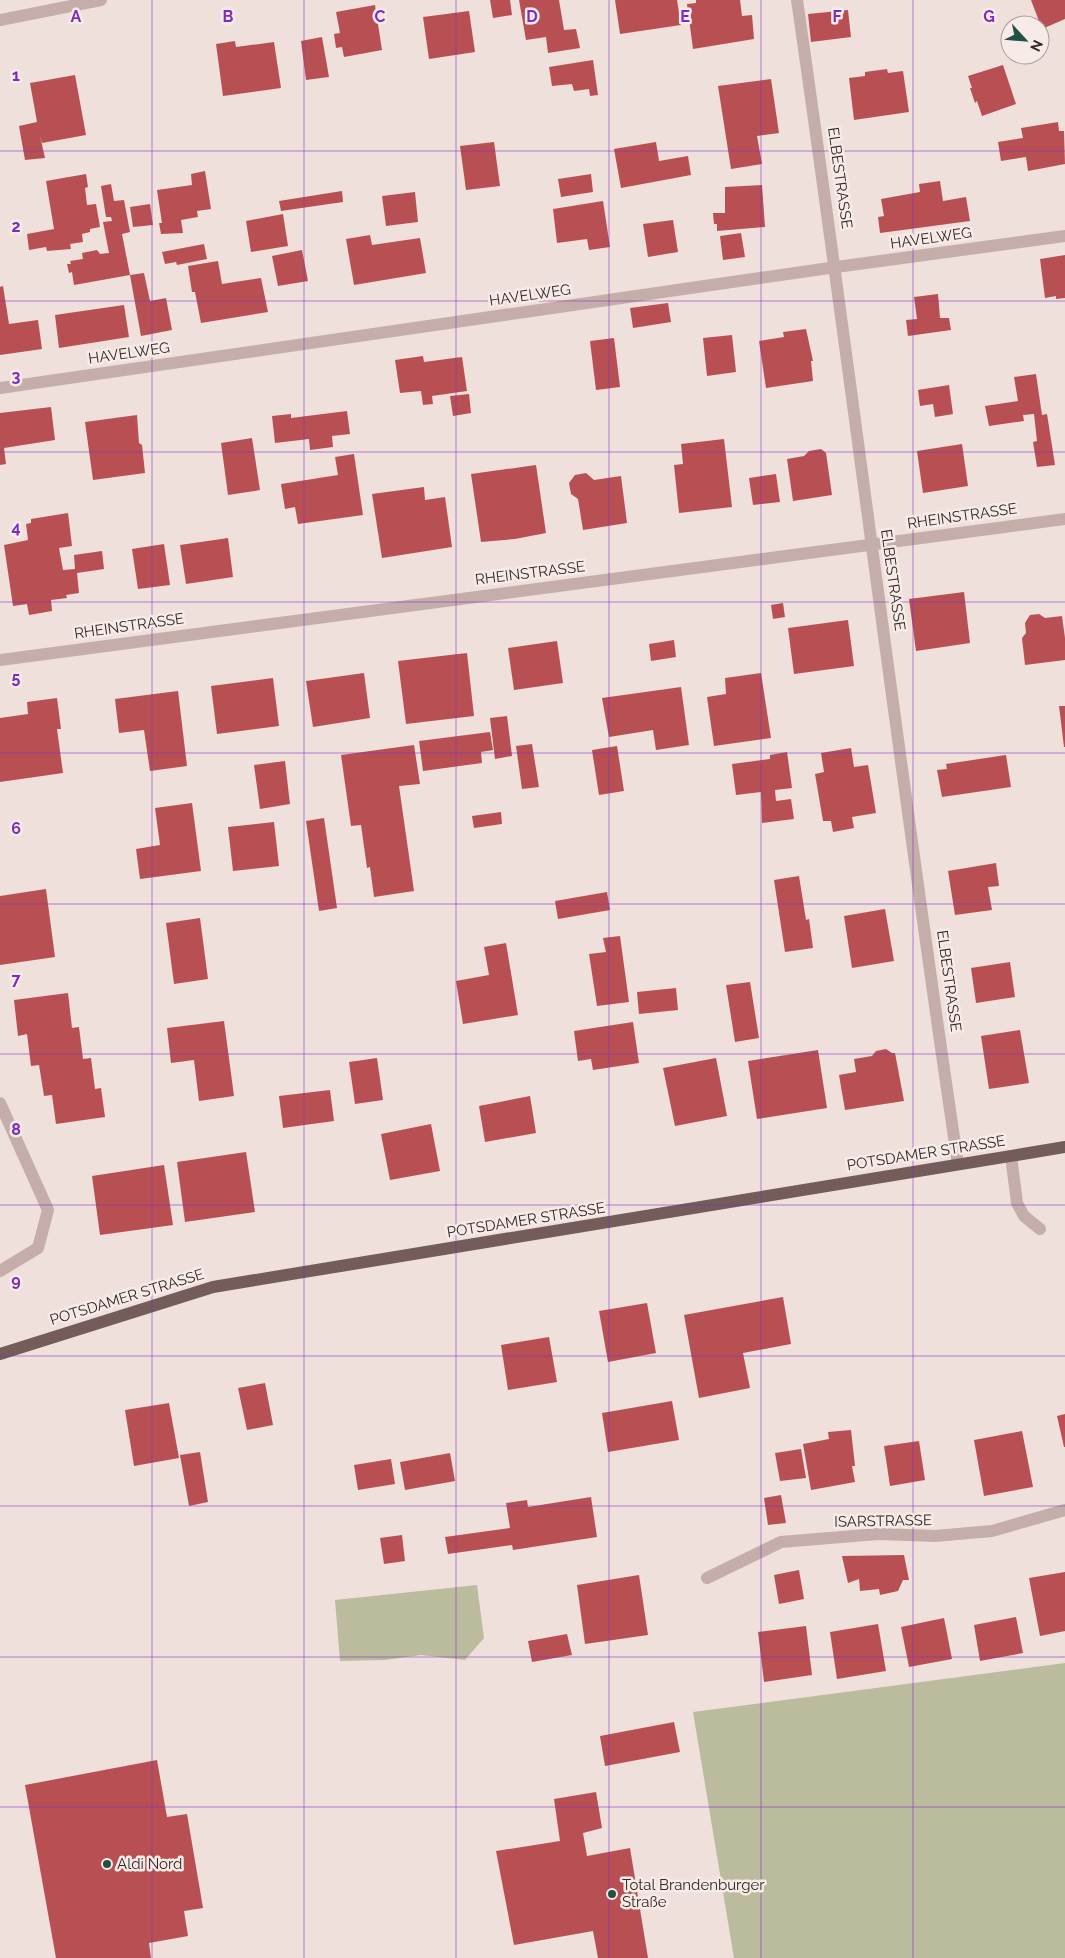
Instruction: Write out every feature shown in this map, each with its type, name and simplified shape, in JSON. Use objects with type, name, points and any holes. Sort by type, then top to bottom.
[{"type":"main road","name":"POTSDAMER STRASSE","points":[[0,1354],[213,1287],[1065,1147]]},
{"type":"street","points":[[0,20],[101,0]]},
{"type":"street","name":"ELBESTRASSE","points":[[797,0],[836,267],[871,544],[958,1164]]},
{"type":"street","name":"HAVELWEG","points":[[0,388],[836,267],[1065,236]]},
{"type":"street","name":"RHEINSTRASSE","points":[[0,660],[1065,518]]},
{"type":"street","points":[[0,1103],[48,1210],[38,1248],[0,1271]]},
{"type":"street","points":[[1011,1156],[1017,1203],[1024,1216],[1040,1229]]},
{"type":"street","name":"ISARSTRASSE","points":[[707,1578],[781,1542],[878,1534],[935,1536],[992,1531],[1065,1510]]},
{"type":"green space","points":[[477,1585],[484,1638],[465,1660],[421,1655],[385,1660],[340,1661],[335,1600]]},
{"type":"green space","points":[[1065,1663],[1065,1958],[734,1958],[693,1712]]},
{"type":"building","points":[[490,0],[510,0],[512,15],[493,18]]},
{"type":"building","points":[[519,0],[559,0],[564,30],[576,29],[580,48],[548,53],[546,37],[526,40]]},
{"type":"building","points":[[615,0],[677,0],[681,25],[620,34]]},
{"type":"building","points":[[696,0],[740,0],[742,16],[752,15],[754,39],[693,49],[687,4],[696,3]]},
{"type":"building","points":[[1031,0],[1065,0],[1065,19],[1050,26],[1050,15],[1037,15]]},
{"type":"building","points":[[375,5],[382,50],[344,57],[342,47],[336,48],[334,34],[340,33],[336,12]]},
{"type":"building","points":[[848,10],[851,37],[811,42],[808,14]]},
{"type":"building","points":[[469,11],[475,52],[429,59],[423,17]]},
{"type":"building","points":[[322,37],[329,77],[306,80],[301,41]]},
{"type":"building","points":[[235,41],[236,47],[274,42],[281,88],[223,96],[216,44]]},
{"type":"building","points":[[593,60],[598,95],[590,96],[589,89],[574,91],[572,84],[552,86],[549,67]]},
{"type":"building","points":[[1003,65],[1016,104],[982,116],[977,101],[975,103],[968,76]]},
{"type":"building","points":[[887,69],[888,73],[903,71],[909,112],[854,120],[849,78],[865,76],[865,72]]},
{"type":"building","points":[[75,75],[86,135],[42,143],[40,136],[45,158],[25,160],[19,126],[37,122],[30,83]]},
{"type":"building","points":[[771,79],[779,133],[757,136],[762,164],[731,169],[718,86]]},
{"type":"building","points":[[1058,122],[1059,131],[1064,131],[1065,164],[1028,171],[1026,157],[1001,161],[998,142],[1023,138],[1021,128]]},
{"type":"building","points":[[494,142],[500,186],[466,190],[460,146]]},
{"type":"building","points":[[656,142],[659,161],[688,156],[691,175],[621,188],[614,149]]},
{"type":"building","points":[[205,171],[211,209],[197,211],[198,217],[181,220],[183,233],[161,234],[159,223],[162,223],[157,190],[192,185],[191,174]]},
{"type":"building","points":[[86,174],[88,187],[85,188],[87,205],[96,204],[100,227],[90,229],[90,232],[82,234],[83,242],[70,244],[71,249],[47,251],[46,247],[29,250],[27,234],[54,229],[46,181]]},
{"type":"building","points":[[591,174],[593,192],[561,197],[558,179]]},
{"type":"building","points":[[940,181],[943,201],[966,197],[970,221],[880,233],[878,217],[884,216],[881,199],[920,192],[919,184]]},
{"type":"building","points":[[111,184],[114,201],[124,200],[130,232],[122,234],[130,275],[74,285],[72,272],[69,273],[67,264],[71,264],[70,261],[83,259],[82,253],[97,250],[100,254],[109,253],[103,222],[112,221],[111,217],[106,217],[101,186]]},
{"type":"building","points":[[762,185],[765,227],[717,231],[717,224],[714,224],[713,213],[725,213],[725,187]]},
{"type":"building","points":[[342,191],[343,202],[281,211],[279,201]]},
{"type":"building","points":[[415,192],[418,222],[386,226],[382,196]]},
{"type":"building","points":[[603,201],[610,247],[589,250],[587,239],[557,243],[553,209]]},
{"type":"building","points":[[150,204],[153,225],[133,227],[130,207]]},
{"type":"building","points":[[283,214],[288,246],[251,252],[246,221]]},
{"type":"building","points":[[673,220],[678,252],[648,257],[643,224]]},
{"type":"building","points":[[741,233],[745,257],[723,260],[720,236]]},
{"type":"building","points":[[370,235],[372,245],[420,238],[426,273],[354,285],[346,239]]},
{"type":"building","points":[[204,244],[207,259],[177,265],[176,262],[165,264],[162,252]]},
{"type":"building","points":[[302,250],[308,281],[278,286],[272,256]]},
{"type":"building","points":[[1065,255],[1065,298],[1056,299],[1056,296],[1045,298],[1040,259]]},
{"type":"building","points":[[218,261],[222,284],[261,278],[268,312],[201,323],[195,292],[192,292],[188,266]]},
{"type":"building","points":[[144,273],[150,301],[166,298],[172,330],[141,336],[130,275]]},
{"type":"building","points":[[3,286],[9,324],[38,320],[42,349],[0,355],[0,287]]},
{"type":"building","points":[[938,294],[940,318],[949,318],[951,330],[908,336],[906,320],[917,319],[914,297]]},
{"type":"building","points":[[668,303],[671,322],[633,328],[630,308]]},
{"type":"building","points":[[124,305],[129,337],[59,348],[55,315]]},
{"type":"building","points":[[806,329],[813,361],[811,361],[813,381],[766,388],[759,341],[784,337],[783,332]]},
{"type":"building","points":[[732,335],[736,372],[707,376],[703,338]]},
{"type":"building","points":[[614,338],[620,387],[596,390],[590,341]]},
{"type":"building","points":[[423,356],[424,362],[462,357],[467,391],[432,396],[433,404],[423,405],[421,391],[400,393],[395,360]]},
{"type":"building","points":[[1036,374],[1042,415],[1047,414],[1055,465],[1037,467],[1033,442],[1037,441],[1034,414],[1023,415],[1024,421],[989,426],[985,406],[1018,401],[1014,377]]},
{"type":"building","points":[[949,385],[953,414],[935,417],[933,404],[920,406],[918,390]]},
{"type":"building","points":[[469,394],[471,413],[453,416],[450,396]]},
{"type":"building","points":[[51,407],[55,440],[4,448],[6,464],[0,465],[0,413]]},
{"type":"building","points":[[347,411],[350,434],[332,436],[333,447],[310,450],[309,439],[275,443],[272,416],[291,414],[291,418]]},
{"type":"building","points":[[137,415],[139,443],[142,445],[145,473],[93,480],[85,422]]},
{"type":"building","points":[[252,438],[260,490],[228,495],[221,443]]},
{"type":"building","points":[[724,439],[732,507],[679,513],[674,465],[683,464],[681,444]]},
{"type":"building","points":[[962,444],[968,486],[923,493],[917,451]]},
{"type":"building","points":[[821,449],[826,453],[832,495],[793,501],[787,459],[804,456],[809,451]]},
{"type":"building","points":[[354,454],[363,515],[298,524],[295,507],[285,509],[281,484],[338,475],[335,457]]},
{"type":"building","points":[[536,465],[546,533],[515,539],[481,542],[471,474]]},
{"type":"building","points":[[586,473],[594,480],[621,476],[627,523],[583,530],[578,499],[571,494],[569,483],[575,475]]},
{"type":"building","points":[[776,474],[780,502],[753,505],[749,478]]},
{"type":"building","points":[[424,487],[425,500],[445,497],[452,547],[382,558],[372,494]]},
{"type":"building","points":[[68,513],[72,546],[59,548],[63,570],[75,569],[74,555],[102,551],[104,569],[77,573],[79,593],[66,595],[67,598],[51,600],[52,611],[29,615],[27,604],[13,606],[4,545],[28,540],[26,524],[31,523],[31,519]]},
{"type":"building","points":[[228,538],[233,577],[186,584],[180,545]]},
{"type":"building","points":[[164,544],[170,585],[138,589],[132,549]]},
{"type":"building","points":[[964,592],[970,643],[916,651],[909,599]]},
{"type":"building","points":[[783,603],[785,617],[773,619],[771,605]]},
{"type":"building","points":[[1039,614],[1045,618],[1062,616],[1065,660],[1025,665],[1022,638],[1026,633],[1025,623],[1030,615]]},
{"type":"building","points":[[848,620],[854,666],[794,674],[788,628]]},
{"type":"building","points":[[674,640],[676,657],[651,661],[649,644]]},
{"type":"building","points":[[557,641],[563,683],[514,690],[508,648]]},
{"type":"building","points":[[467,653],[474,716],[406,724],[398,661]]},
{"type":"building","points":[[364,673],[370,718],[313,727],[306,681]]},
{"type":"building","points":[[761,673],[771,738],[714,746],[707,697],[726,694],[725,678]]},
{"type":"building","points":[[273,678],[279,726],[217,734],[211,686]]},
{"type":"building","points":[[681,687],[689,745],[656,750],[653,730],[609,737],[602,698]]},
{"type":"building","points":[[178,691],[187,766],[150,771],[144,730],[119,733],[115,699]]},
{"type":"building","points":[[57,698],[61,729],[57,729],[63,773],[0,782],[0,718],[28,714],[27,702]]},
{"type":"building","points":[[1059,706],[1065,706],[1065,747],[1064,747]]},
{"type":"building","points":[[507,716],[512,756],[495,759],[490,718]]},
{"type":"building","points":[[490,732],[493,750],[481,752],[482,763],[423,771],[419,741]]},
{"type":"building","points":[[532,744],[539,787],[522,789],[516,746]]},
{"type":"building","points":[[414,745],[420,784],[399,786],[414,891],[374,897],[370,867],[367,868],[361,825],[351,826],[341,755]]},
{"type":"building","points":[[617,746],[624,791],[599,795],[592,750]]},
{"type":"building","points":[[851,748],[854,767],[868,765],[876,813],[852,817],[854,828],[833,832],[831,821],[823,821],[815,774],[824,772],[821,753]]},
{"type":"building","points":[[787,752],[792,788],[775,790],[776,801],[791,799],[794,819],[762,823],[761,792],[736,795],[732,764],[770,759],[770,755]]},
{"type":"building","points":[[1006,755],[1011,787],[942,797],[937,770],[947,769],[946,764]]},
{"type":"building","points":[[285,761],[290,804],[260,809],[254,765]]},
{"type":"building","points":[[192,803],[201,871],[140,879],[136,849],[160,845],[155,808]]},
{"type":"building","points":[[501,812],[502,824],[474,828],[472,816]]},
{"type":"building","points":[[324,818],[337,908],[319,911],[306,821]]},
{"type":"building","points":[[274,822],[279,866],[233,871],[228,827]]},
{"type":"building","points":[[996,863],[999,886],[988,887],[992,910],[955,915],[948,871]]},
{"type":"building","points":[[799,876],[806,920],[809,919],[813,948],[785,952],[774,880]]},
{"type":"building","points":[[46,889],[55,957],[0,965],[0,896]]},
{"type":"building","points":[[607,892],[610,910],[558,919],[555,901]]},
{"type":"building","points":[[885,909],[894,961],[852,968],[844,916]]},
{"type":"building","points":[[200,918],[208,979],[174,984],[166,923]]},
{"type":"building","points":[[620,936],[629,1002],[597,1006],[589,954],[606,952],[603,938]]},
{"type":"building","points":[[506,943],[518,1015],[463,1024],[456,981],[489,975],[484,947]]},
{"type":"building","points":[[1010,962],[1015,997],[976,1003],[971,968]]},
{"type":"building","points":[[750,982],[759,1038],[735,1042],[726,985]]},
{"type":"building","points":[[676,988],[678,1010],[639,1014],[637,992]]},
{"type":"building","points":[[68,993],[72,1028],[79,1027],[83,1059],[91,1058],[95,1089],[101,1088],[105,1117],[56,1124],[52,1095],[44,1096],[39,1065],[31,1066],[27,1034],[18,1036],[14,1000]]},
{"type":"building","points":[[224,1021],[234,1096],[199,1101],[194,1060],[171,1063],[167,1028]]},
{"type":"building","points":[[633,1022],[639,1063],[593,1070],[591,1059],[578,1061],[574,1031]]},
{"type":"building","points":[[1020,1030],[1029,1083],[989,1089],[981,1036]]},
{"type":"building","points":[[886,1049],[895,1053],[904,1101],[845,1110],[839,1075],[856,1072],[854,1059],[872,1056],[876,1051]]},
{"type":"building","points":[[818,1050],[827,1108],[757,1119],[748,1061]]},
{"type":"building","points":[[377,1058],[383,1100],[355,1104],[349,1062]]},
{"type":"building","points":[[716,1058],[727,1116],[675,1126],[663,1068]]},
{"type":"building","points":[[330,1090],[334,1121],[283,1128],[279,1096]]},
{"type":"building","points":[[530,1096],[536,1133],[485,1142],[479,1106]]},
{"type":"building","points":[[431,1124],[440,1171],[390,1180],[381,1134]]},
{"type":"building","points":[[246,1152],[255,1212],[185,1222],[177,1162]]},
{"type":"building","points":[[164,1165],[173,1225],[100,1235],[92,1176]]},
{"type":"building","points":[[783,1297],[791,1344],[743,1353],[750,1388],[699,1398],[684,1315]]},
{"type":"building","points":[[647,1303],[656,1353],[608,1362],[599,1311]]},
{"type":"building","points":[[549,1337],[557,1382],[508,1390],[501,1345]]},
{"type":"building","points":[[265,1383],[273,1425],[247,1430],[238,1388]]},
{"type":"building","points":[[672,1401],[679,1440],[608,1452],[602,1413]]},
{"type":"building","points":[[169,1403],[179,1458],[134,1466],[125,1410]]},
{"type":"building","points":[[1065,1414],[1065,1447],[1064,1447],[1057,1416]]},
{"type":"building","points":[[851,1430],[855,1466],[852,1466],[855,1482],[811,1490],[803,1444],[829,1439],[828,1432]]},
{"type":"building","points":[[1022,1431],[1033,1487],[984,1496],[974,1440]]},
{"type":"building","points":[[919,1441],[925,1480],[890,1486],[884,1446]]},
{"type":"building","points":[[801,1449],[806,1478],[780,1481],[775,1453]]},
{"type":"building","points":[[200,1452],[208,1502],[189,1506],[180,1455]]},
{"type":"building","points":[[450,1453],[455,1481],[405,1490],[400,1462]]},
{"type":"building","points":[[391,1459],[395,1484],[358,1490],[354,1465]]},
{"type":"building","points":[[781,1495],[786,1523],[768,1525],[764,1498]]},
{"type":"building","points":[[591,1497],[597,1537],[513,1550],[512,1545],[448,1554],[445,1537],[510,1528],[506,1503],[527,1500],[528,1507]]},
{"type":"building","points":[[402,1535],[405,1561],[384,1564],[380,1538]]},
{"type":"building","points":[[904,1555],[909,1580],[903,1580],[898,1591],[880,1595],[879,1589],[860,1591],[859,1579],[848,1583],[842,1556]]},
{"type":"building","points":[[799,1570],[804,1599],[779,1604],[774,1575]]},
{"type":"building","points":[[1065,1572],[1065,1631],[1040,1636],[1029,1578]]},
{"type":"building","points":[[639,1575],[648,1635],[585,1644],[577,1585]]},
{"type":"building","points":[[1016,1617],[1023,1653],[980,1661],[974,1625]]},
{"type":"building","points":[[944,1618],[952,1659],[909,1667],[901,1627]]},
{"type":"building","points":[[878,1624],[886,1671],[837,1679],[830,1632]]},
{"type":"building","points":[[806,1626],[812,1675],[764,1682],[758,1632]]},
{"type":"building","points":[[567,1634],[572,1655],[532,1662],[528,1641]]},
{"type":"building","points":[[674,1722],[680,1752],[605,1766],[600,1736]]},
{"type":"building","name":"Aldi Nord","points":[[157,1760],[167,1817],[187,1814],[203,1908],[184,1911],[188,1936],[149,1943],[151,1958],[56,1958],[25,1785]]},
{"type":"building","points":[[596,1792],[602,1828],[583,1833],[587,1856],[630,1848],[648,1958],[598,1958],[593,1931],[514,1945],[496,1851],[560,1841],[554,1799]]},
{"type":"place","name":"Aldi Nord","points":[[107,1864]]},
{"type":"place","name":"Total Brandenburger Straße","points":[[612,1894]]}]
